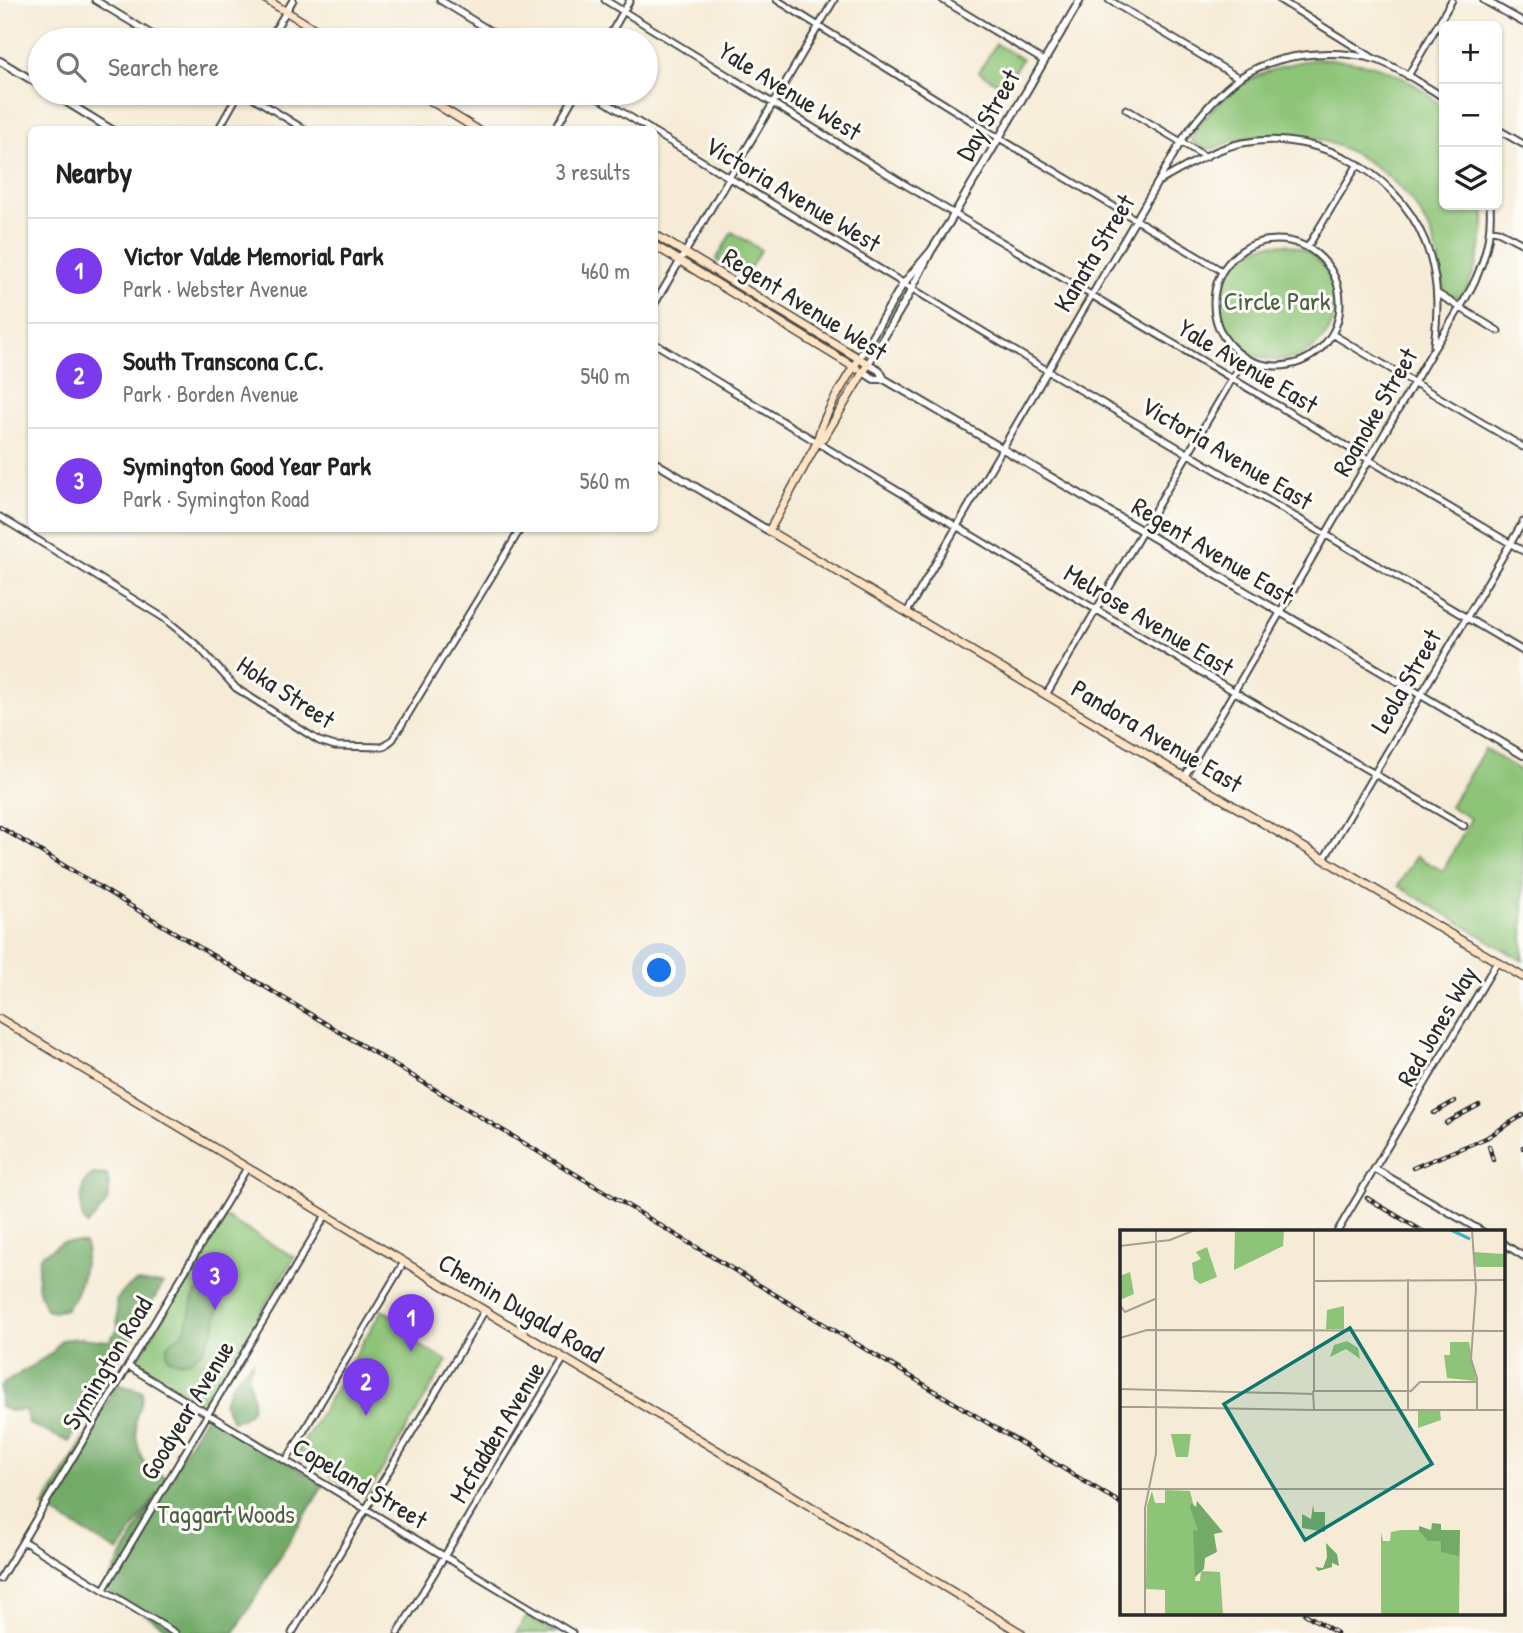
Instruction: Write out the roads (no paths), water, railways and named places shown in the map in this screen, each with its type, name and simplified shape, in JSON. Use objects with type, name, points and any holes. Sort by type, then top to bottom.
[{"type":"main road","points":[[267,0],[313,28]]},
{"type":"main road","points":[[437,105],[472,126]]},
{"type":"main road","name":"Regent Avenue West","points":[[658,237],[683,257],[863,372]]},
{"type":"main road","name":"Regent Avenue West","points":[[658,247],[683,257],[868,364]]},
{"type":"main road","name":"Day Street","points":[[769,531],[859,358]]},
{"type":"main road","name":"Day Street","points":[[817,443],[825,436],[868,364]]},
{"type":"main road","name":"Pandora Avenue East","points":[[769,531],[1523,977]]},
{"type":"main road","name":"Chemin Dugald Road","points":[[0,1019],[1021,1633]]},
{"type":"street","points":[[95,0],[140,28]]},
{"type":"street","points":[[276,28],[293,0]]},
{"type":"street","points":[[440,0],[486,28]]},
{"type":"street","name":"Yale Avenue West","points":[[605,0],[650,28]]},
{"type":"street","points":[[614,28],[630,0]]},
{"type":"street","points":[[777,0],[999,138],[1223,271]]},
{"type":"street","points":[[658,298],[834,0]]},
{"type":"street","points":[[943,0],[1044,61]]},
{"type":"street","name":"Day Street","points":[[868,364],[931,251],[1080,0]]},
{"type":"street","points":[[1109,0],[1239,78]]},
{"type":"street","points":[[1280,0],[1376,60]]},
{"type":"street","points":[[1439,95],[1408,76],[1452,0]]},
{"type":"street","points":[[1484,0],[1523,22]]},
{"type":"street","name":"Yale Avenue West","points":[[658,33],[954,214]]},
{"type":"street","name":"Kanata Street","points":[[907,612],[1051,362],[1198,117],[1239,78],[1287,58],[1321,54],[1376,60],[1408,76]]},
{"type":"street","points":[[0,61],[28,78]]},
{"type":"street","points":[[71,105],[106,126]]},
{"type":"street","points":[[220,126],[232,105]]},
{"type":"street","points":[[265,105],[299,126]]},
{"type":"street","points":[[557,126],[569,105]]},
{"type":"street","name":"Victoria Avenue West","points":[[611,105],[645,126]]},
{"type":"street","points":[[1126,109],[1206,157]]},
{"type":"street","points":[[1502,132],[1523,144]]},
{"type":"street","name":"Victoria Avenue West","points":[[658,134],[912,289]]},
{"type":"street","points":[[1160,181],[1206,157],[1243,143],[1293,141],[1330,150],[1358,164],[1383,182],[1399,198],[1413,218],[1430,255],[1438,310],[1433,350]]},
{"type":"street","points":[[1307,248],[1358,164]]},
{"type":"street","name":"Roanoke Street","points":[[1185,776],[1433,350],[1461,309],[1477,278],[1490,230],[1490,210]]},
{"type":"street","name":"Yale Avenue East","points":[[954,214],[1523,551]]},
{"type":"street","points":[[1490,230],[1523,244]]},
{"type":"street","points":[[1280,240],[1307,248],[1324,261],[1337,283],[1340,309],[1332,334],[1318,351],[1294,364],[1266,365],[1245,357],[1226,341],[1216,319],[1214,294],[1223,271],[1237,254],[1258,243],[1280,240]]},
{"type":"street","name":"Day Street","points":[[859,358],[903,284],[931,251]]},
{"type":"street","name":"Victoria Avenue East","points":[[912,289],[1523,651]]},
{"type":"street","points":[[1437,294],[1498,331]]},
{"type":"street","points":[[1332,334],[1523,447]]},
{"type":"street","name":"Melrose Avenue East","points":[[658,345],[955,527],[1464,825]]},
{"type":"street","points":[[1046,695],[1245,357]]},
{"type":"street","name":"Regent Avenue West","points":[[863,372],[874,379],[884,379],[879,370],[868,364]]},
{"type":"street","name":"Regent Avenue East","points":[[884,379],[1523,755]]},
{"type":"street","points":[[658,464],[769,531]]},
{"type":"street","name":"Hoka Street","points":[[0,517],[164,618],[199,647],[236,688],[298,728],[327,744],[366,748],[383,747],[393,738],[519,532]]},
{"type":"street","name":"Leola Street","points":[[1324,859],[1523,522]]},
{"type":"street","name":"Red Jones Way","points":[[1338,1230],[1497,962]]},
{"type":"street","name":"Symington Road","points":[[0,1579],[247,1168]]},
{"type":"street","points":[[1375,1169],[1480,1230]]},
{"type":"street","name":"Goodyear Avenue","points":[[103,1589],[326,1215]]},
{"type":"street","points":[[1506,1245],[1523,1256]]},
{"type":"street","points":[[286,1461],[404,1262]]},
{"type":"street","points":[[292,1633],[485,1310]]},
{"type":"street","name":"Mcfadden Avenue","points":[[398,1633],[564,1358]]},
{"type":"street","name":"Copeland Street","points":[[128,1366],[572,1633]]},
{"type":"street","points":[[23,1541],[175,1633]]},
{"type":"railway","points":[[0,827],[1120,1503]]},
{"type":"railway","points":[[1434,1113],[1455,1101]]},
{"type":"railway","points":[[1446,1123],[1479,1105]]},
{"type":"railway","points":[[1413,1168],[1486,1138],[1523,1115]]},
{"type":"railway","points":[[1489,1146],[1493,1160]]},
{"type":"railway","points":[[1367,1198],[1421,1230]]},
{"type":"railway","points":[[1308,1616],[1337,1633]]},
{"type":"place","name":"Symington Good Year Park","points":[[215,1310]]},
{"type":"place","name":"Victor Valde Memorial Park","points":[[411,1352]]},
{"type":"place","name":"South Transcona C.C.","points":[[366,1416]]},
{"type":"park label","name":"Circle Park","points":[[1277,301]]},
{"type":"park label","name":"Taggart Woods","points":[[226,1514]]}]
